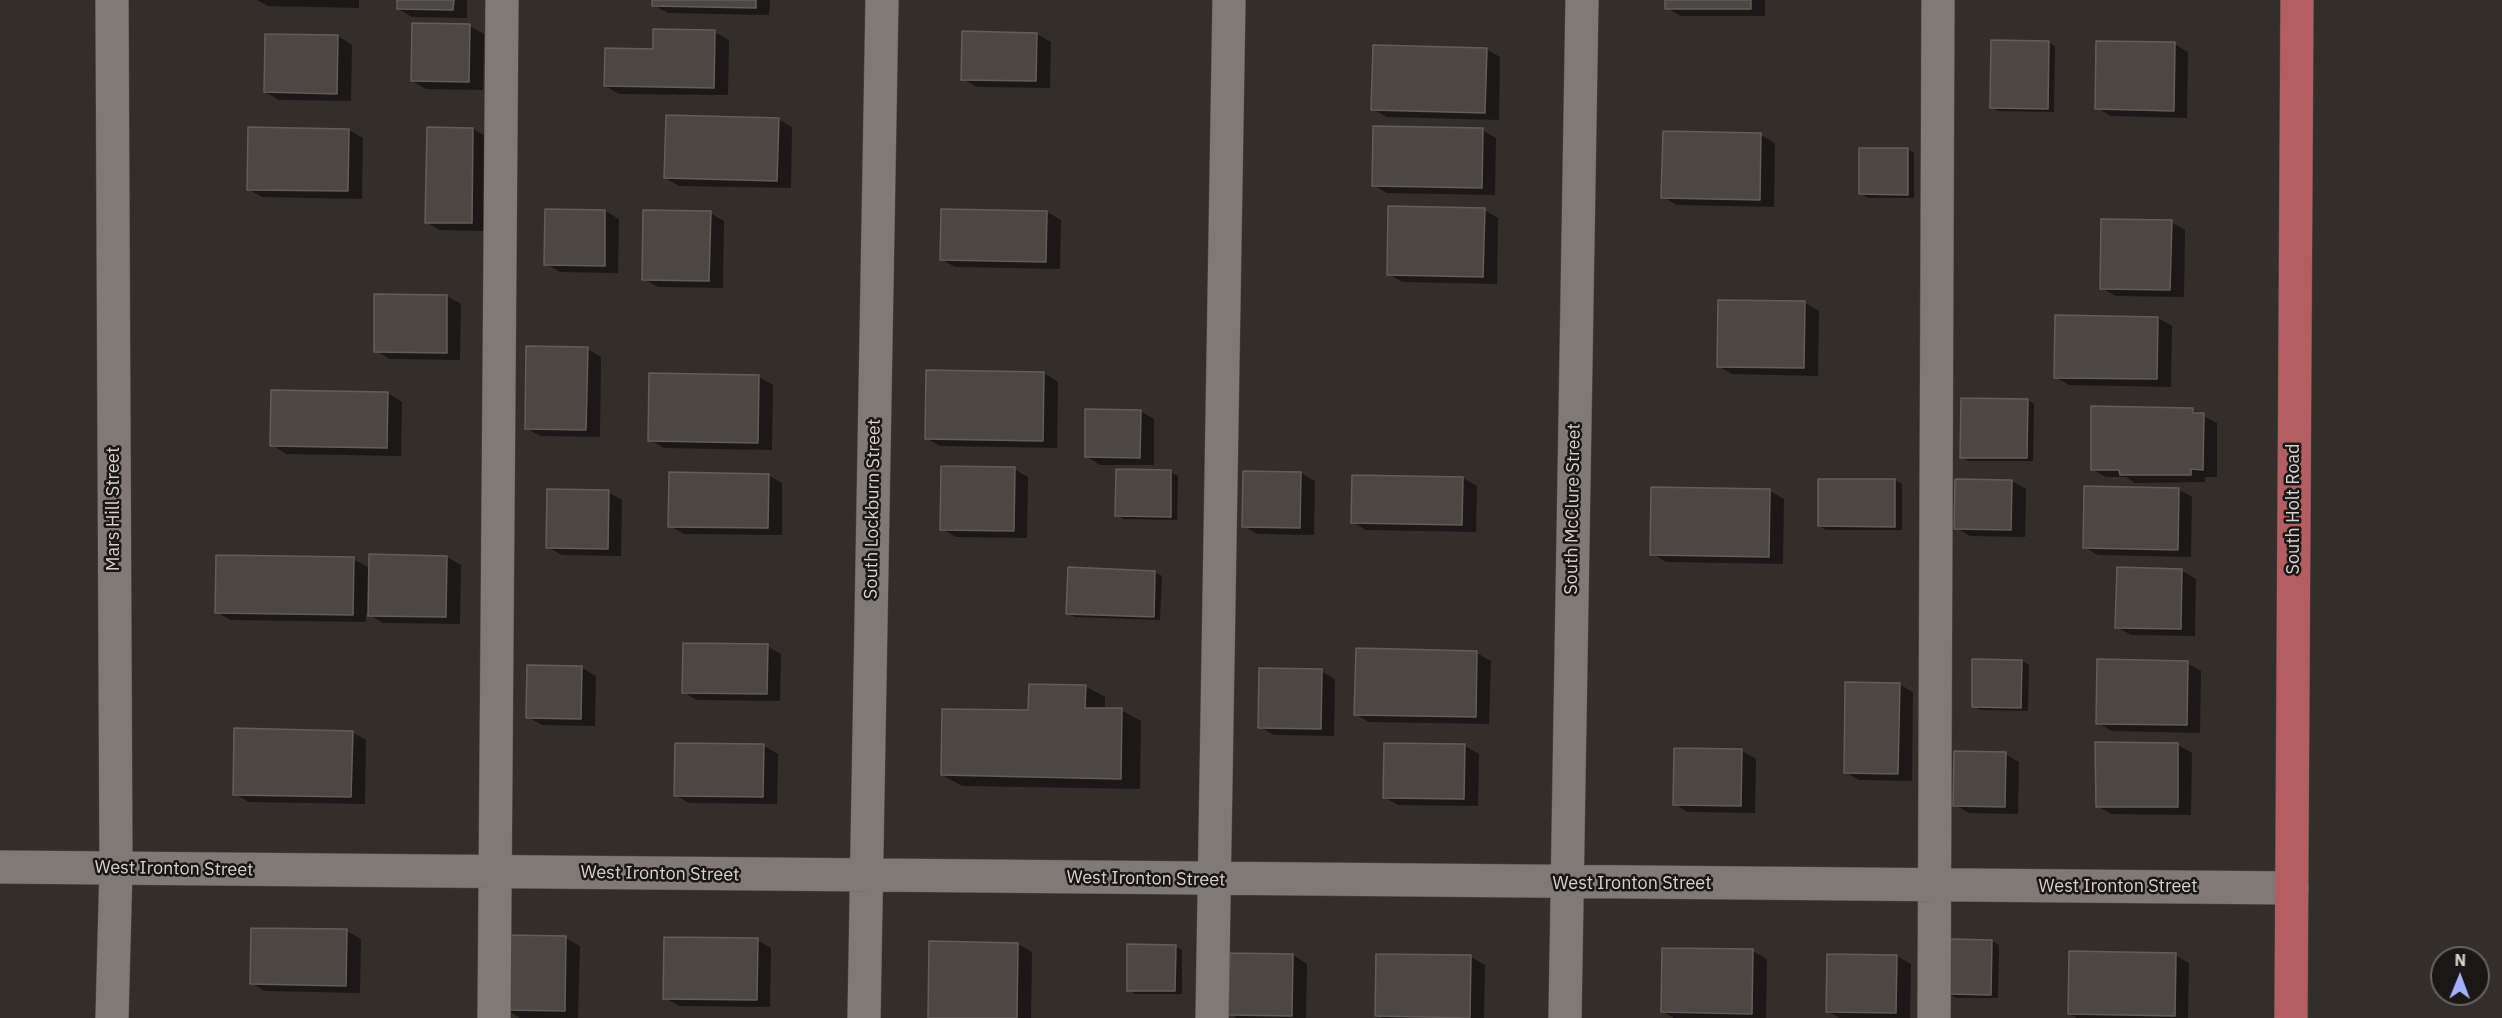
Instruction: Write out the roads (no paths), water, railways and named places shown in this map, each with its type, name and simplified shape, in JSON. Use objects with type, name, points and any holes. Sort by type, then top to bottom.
[{"type":"main road","name":"South Holt Road","points":[[2291,1018],[2297,0]]},
{"type":"street","name":"Mars Hill Street","points":[[112,0],[116,868],[112,1018]]},
{"type":"street","points":[[494,1018],[502,0]]},
{"type":"street","name":"South Lockburn Street","points":[[864,1018],[882,0]]},
{"type":"street","points":[[1212,1018],[1229,0]]},
{"type":"street","name":"South McClure Street","points":[[1565,1018],[1582,0]]},
{"type":"street","points":[[1934,1018],[1938,0]]},
{"type":"street","name":"West Ironton Street","points":[[0,867],[1213,880],[2292,888]]}]
